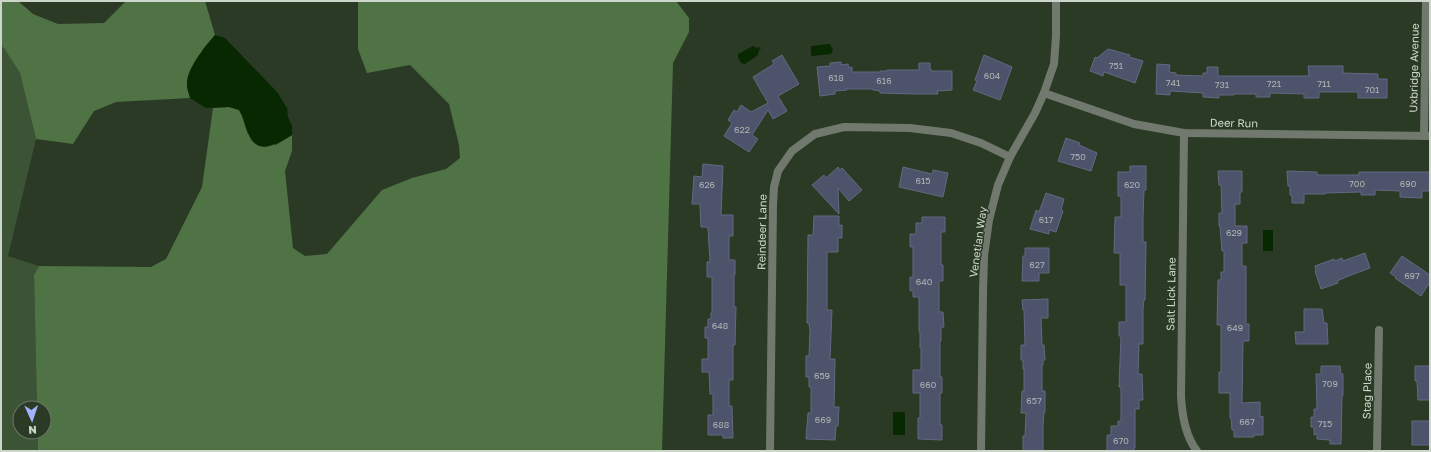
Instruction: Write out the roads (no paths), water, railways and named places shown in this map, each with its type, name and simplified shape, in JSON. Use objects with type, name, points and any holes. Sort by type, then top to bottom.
[{"type":"street","name":"Venetian Way","points":[[981,451],[984,256],[989,220],[998,186],[1010,157],[1035,113],[1054,64],[1056,1]]},
{"type":"street","name":"Uxbridge Avenue","points":[[1426,1],[1427,136]]},
{"type":"street","name":"Deer Run","points":[[1044,93],[1134,124],[1184,133],[1427,136]]},
{"type":"street","name":"Reindeer Lane","points":[[770,451],[774,188],[778,170],[792,151],[816,134],[844,127],[910,128],[950,133],[981,143],[1010,157]]},
{"type":"street","name":"Salt Lick Lane","points":[[1184,133],[1181,396],[1182,414],[1186,430],[1193,446],[1197,451]]},
{"type":"street","name":"Stag Place","points":[[1377,451],[1379,330]]}]
